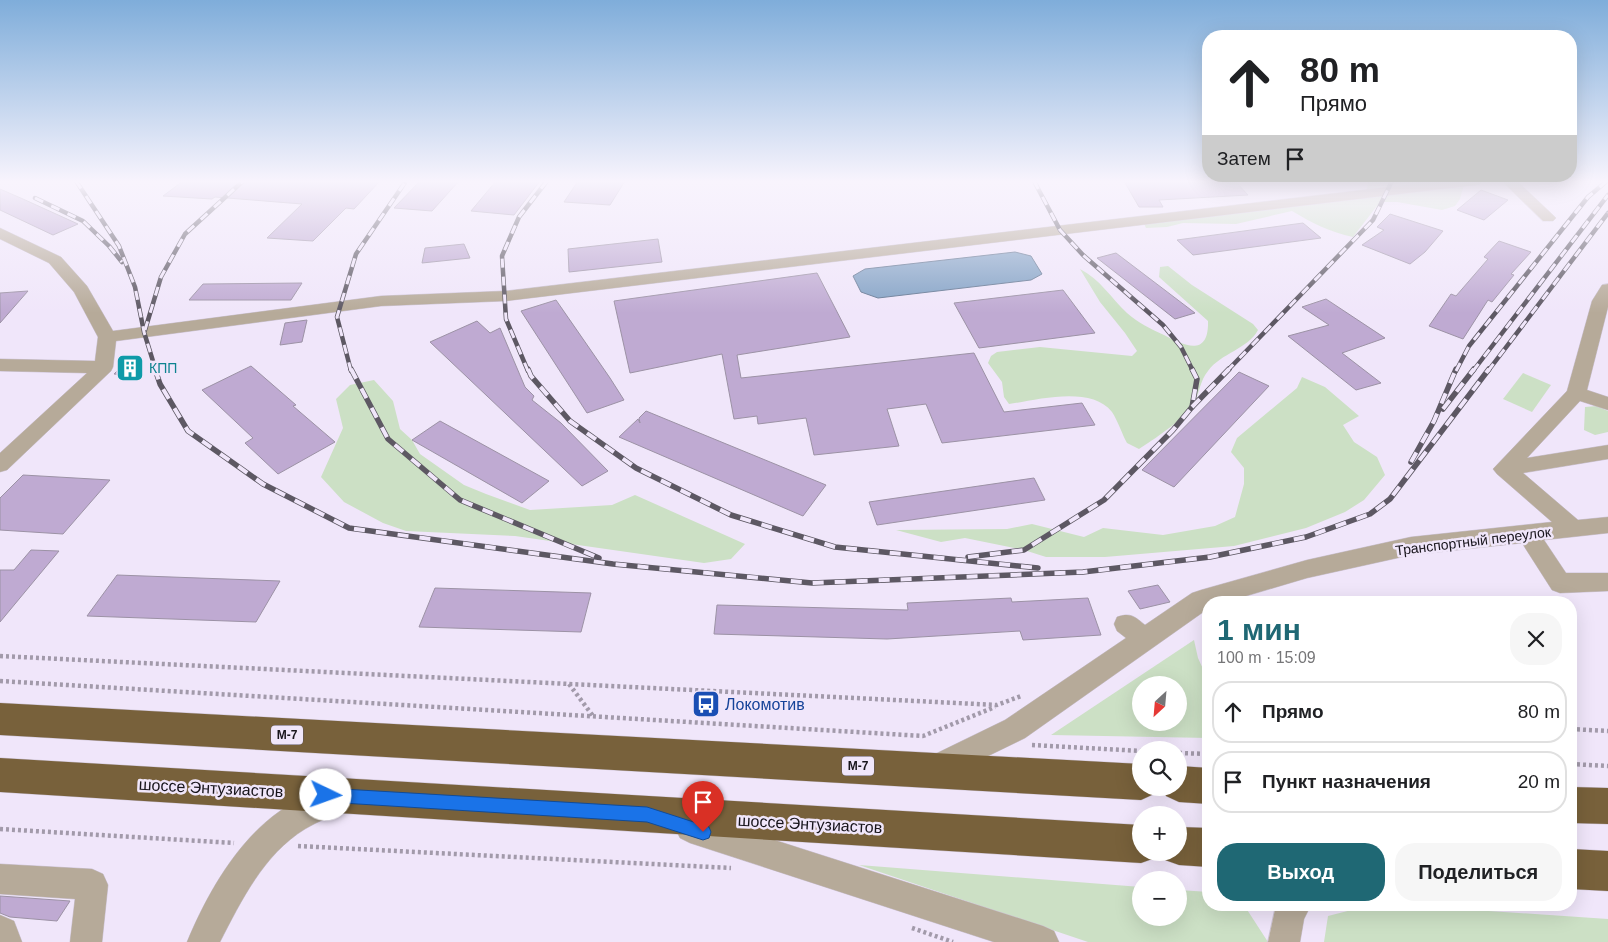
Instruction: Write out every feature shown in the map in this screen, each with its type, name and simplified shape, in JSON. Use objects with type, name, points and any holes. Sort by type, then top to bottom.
[{"type":"highway","name":"М-7","points":[[0,719],[1132,781]]},
{"type":"highway","name":"шоссе Энтузиастов","points":[[0,775],[1132,843]]},
{"type":"highway","points":[[1187,785],[1202,786]]},
{"type":"highway","points":[[1577,805],[1608,806]]},
{"type":"highway","points":[[1187,847],[1202,848]]},
{"type":"highway","points":[[1577,869],[1608,871]]},
{"type":"street","points":[[107,337],[381,301],[505,296],[1104,225]]},
{"type":"street","points":[[0,465],[104,367],[107,337],[81,290],[55,260],[25,245],[2,242]]},
{"type":"street","points":[[1504,469],[1576,393],[1601,301],[1608,289]]},
{"type":"street","points":[[0,365],[104,367]]},
{"type":"street","points":[[1576,393],[1608,404]]},
{"type":"street","points":[[1504,469],[1608,452]]},
{"type":"street","points":[[1504,469],[1573,528]]},
{"type":"street","name":"Транспортный переулок","points":[[1212,596],[1257,579],[1411,546],[1608,525]]},
{"type":"street","points":[[1528,534],[1560,583],[1608,582]]},
{"type":"street","points":[[1239,596],[1257,579]]},
{"type":"street","name":"Транспортный переулок","points":[[930,770],[1015,729],[1135,632],[1202,600]]},
{"type":"street","points":[[203,942],[238,876],[264,844],[292,820],[345,796]]},
{"type":"street","points":[[647,814],[1043,942]]},
{"type":"street","points":[[0,879],[92,885],[86,942]]},
{"type":"street","points":[[1284,942],[1290,911]]},
{"type":"street","points":[[0,931],[3,932],[6,942]]},
{"type":"path","points":[[0,656],[997,705]]},
{"type":"path","points":[[0,681],[923,736],[1024,694]]},
{"type":"path","points":[[569,683],[593,716]]},
{"type":"path","points":[[1577,729],[1608,731]]},
{"type":"path","points":[[1028,745],[1132,751]]},
{"type":"path","points":[[1187,753],[1202,754]]},
{"type":"path","points":[[1577,764],[1608,766]]},
{"type":"path","points":[[0,829],[736,868]]},
{"type":"path","points":[[908,926],[954,942]]},
{"type":"green space","points":[[1145,225],[1175,225],[1167,227],[1146,228]]},
{"type":"green space","points":[[1317,225],[1362,225],[1353,237]]},
{"type":"green space","points":[[1168,266],[1192,285],[1253,324],[1258,330],[1248,342],[1213,365],[1203,379],[1193,406],[1183,417],[1139,449],[1127,443],[1112,412],[1103,404],[1091,399],[1063,396],[1009,404],[1004,397],[1002,382],[988,363],[991,356],[997,352],[1040,347],[1132,356],[1137,351],[1100,302],[1080,269],[1094,278],[1127,313],[1140,323],[1187,345],[1194,346],[1205,340],[1208,321],[1159,277],[1160,267]]},
{"type":"green space","points":[[1523,373],[1551,385],[1532,412],[1503,399]]},
{"type":"green space","points":[[1302,377],[1325,387],[1359,416],[1343,425],[1354,442],[1377,457],[1385,475],[1364,500],[1345,512],[1306,528],[1234,546],[1105,557],[1046,557],[1024,550],[965,538],[941,542],[896,530],[1007,529],[1032,524],[1084,537],[1103,528],[1163,535],[1215,526],[1235,517],[1244,484],[1244,468],[1231,452],[1237,438],[1297,388]]},
{"type":"green space","points":[[374,380],[393,401],[400,429],[412,440],[420,454],[464,485],[530,510],[612,505],[635,495],[745,544],[731,559],[704,563],[515,536],[406,531],[383,523],[344,502],[321,477],[343,428],[336,399],[350,385]]},
{"type":"green space","points":[[1597,406],[1608,411],[1608,432],[1595,435],[1584,430],[1585,407]]},
{"type":"green space","points":[[1194,640],[1202,667],[1202,738],[1051,735],[1132,681],[1132,731],[1188,731],[1188,676],[1140,676]]},
{"type":"green space","points":[[859,865],[1132,886],[1132,926],[1187,926],[1187,891],[1202,892],[1202,911],[1248,911],[1268,942],[1088,942]]},
{"type":"green space","points":[[1348,911],[1489,911],[1608,919],[1608,942],[1324,942],[1328,916]]},
{"type":"water","points":[[1015,252],[1031,256],[1042,274],[1031,280],[878,298],[861,292],[853,276],[865,269]]},
{"type":"building","points":[[32,225],[76,225],[53,235]]},
{"type":"building","points":[[280,225],[329,225],[313,241],[267,238]]},
{"type":"building","points":[[1288,225],[1305,225],[1321,238],[1193,255],[1177,240]]},
{"type":"building","points":[[1379,225],[1424,225],[1443,231],[1425,252],[1410,264],[1362,245],[1384,230],[1377,227]]},
{"type":"building","points":[[658,239],[662,262],[569,272],[568,249]]},
{"type":"building","points":[[1499,241],[1531,252],[1511,274],[1514,275],[1492,302],[1488,300],[1463,339],[1429,326],[1451,294],[1456,296],[1488,259],[1484,257]]},
{"type":"building","points":[[464,244],[470,258],[422,263],[425,248]]},
{"type":"building","points":[[1116,253],[1195,313],[1175,319],[1097,258]]},
{"type":"building","points":[[817,273],[850,337],[737,355],[741,378],[974,353],[1004,412],[1082,403],[1095,425],[942,443],[926,404],[887,409],[899,446],[814,455],[806,418],[758,424],[757,416],[734,419],[722,354],[630,373],[614,301]]},
{"type":"building","points":[[302,283],[291,300],[189,300],[203,284]]},
{"type":"building","points":[[1063,290],[1095,333],[979,348],[954,303]]},
{"type":"building","points":[[28,291],[0,323],[0,293]]},
{"type":"building","points":[[1326,299],[1385,338],[1342,353],[1381,383],[1356,390],[1288,336],[1329,325],[1302,307]]},
{"type":"building","points":[[556,300],[624,400],[587,413],[521,311]]},
{"type":"building","points":[[307,320],[302,342],[280,345],[285,323]]},
{"type":"building","points":[[477,321],[490,333],[500,328],[525,387],[534,396],[532,400],[561,423],[608,471],[582,486],[430,342]]},
{"type":"building","name":"КПП","points":[[138,358],[141,376],[114,374],[127,361]]},
{"type":"building","points":[[251,366],[335,442],[278,474],[245,443],[253,438],[202,390]]},
{"type":"building","points":[[1239,372],[1269,386],[1174,487],[1142,470]]},
{"type":"building","points":[[646,411],[826,485],[803,516],[619,437],[638,419],[640,423],[639,418]]},
{"type":"building","points":[[440,421],[549,481],[522,503],[412,440]]},
{"type":"building","points":[[23,475],[110,480],[63,534],[0,530],[0,498]]},
{"type":"building","points":[[1034,478],[1045,500],[877,525],[869,502]]},
{"type":"building","points":[[31,550],[59,551],[0,622],[0,570],[14,570]]},
{"type":"building","points":[[117,575],[280,581],[256,622],[87,616]]},
{"type":"building","points":[[1158,585],[1170,602],[1140,609],[1128,591]]},
{"type":"building","points":[[435,588],[591,593],[581,632],[419,627]]},
{"type":"building","points":[[1011,598],[1012,602],[1088,598],[1101,635],[1023,640],[1020,631],[887,639],[714,634],[717,605],[908,610],[907,603]]},
{"type":"building","points":[[0,896],[70,901],[57,921],[10,917],[0,913]]},
{"type":"railway","points":[[87,225],[109,246],[122,262]]},
{"type":"railway","points":[[105,225],[119,246],[135,287],[144,332],[156,371]]},
{"type":"railway","points":[[145,330],[161,277],[185,234],[195,225]]},
{"type":"railway","points":[[351,371],[337,317],[356,254],[376,225]]},
{"type":"railway","points":[[516,225],[502,256],[506,319],[528,371]]},
{"type":"railway","points":[[1057,225],[1083,255],[1163,325],[1181,347],[1197,379],[1192,407]]},
{"type":"railway","points":[[1227,371],[1368,225]]},
{"type":"railway","points":[[1456,371],[1469,346],[1566,225]]},
{"type":"railway","points":[[1473,371],[1585,225]]},
{"type":"railway","points":[[1488,371],[1599,225]]},
{"type":"railway","points":[[155,369],[160,384],[188,431],[263,484],[349,528],[613,564],[812,583],[1083,572],[1210,557],[1306,537],[1370,514],[1390,499],[1489,369]]},
{"type":"railway","points":[[351,369],[388,439],[460,500],[599,558]]},
{"type":"railway","points":[[528,369],[531,376],[570,421],[636,468],[731,515],[835,547],[1038,568]]},
{"type":"railway","points":[[1192,407],[1229,369]]},
{"type":"railway","points":[[1411,462],[1434,421],[1456,369]]},
{"type":"railway","points":[[1443,409],[1474,369]]},
{"type":"railway","points":[[968,557],[1024,550],[1104,500],[1173,430],[1192,407]]},
{"type":"place","name":"КПП","points":[[130,368]]},
{"type":"place","name":"Локомотив","points":[[706,704]]},
{"type":"route","points":[[326,795],[647,814],[703,832]]}]
